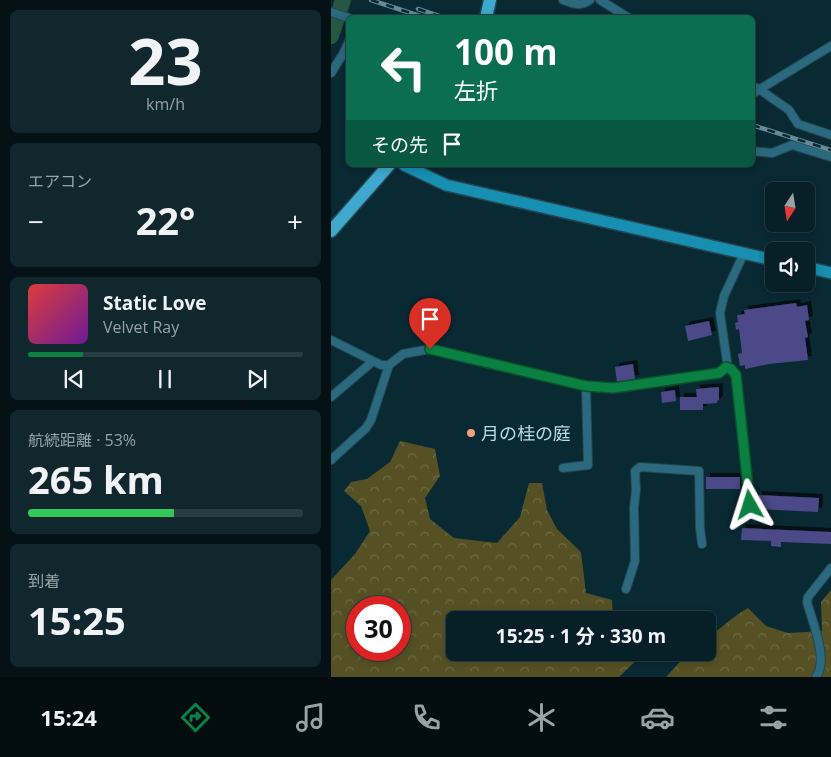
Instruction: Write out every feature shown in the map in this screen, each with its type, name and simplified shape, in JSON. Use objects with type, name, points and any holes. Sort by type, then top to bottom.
[{"type":"main road","points":[[487,15],[490,0]]},
{"type":"main road","points":[[331,230],[387,167]]},
{"type":"street","points":[[563,0],[577,5],[590,0]]},
{"type":"street","points":[[601,0],[624,15]]},
{"type":"street","points":[[331,12],[346,17]]},
{"type":"street","points":[[831,46],[756,87],[789,110],[799,124],[831,135]]},
{"type":"street","points":[[331,73],[346,48]]},
{"type":"street","points":[[755,151],[772,153],[792,145],[831,157]]},
{"type":"street","points":[[408,167],[446,185],[765,258]]},
{"type":"street","points":[[726,367],[720,312],[724,296],[744,253]]},
{"type":"street","points":[[815,269],[831,273]]},
{"type":"street","points":[[331,340],[381,365],[389,364],[403,354],[430,349],[586,386],[613,388],[719,373],[726,367]]},
{"type":"street","points":[[331,397],[372,362]]},
{"type":"street","points":[[331,460],[366,428],[371,420],[389,364]]},
{"type":"street","points":[[726,367],[731,369],[736,375],[750,505]]},
{"type":"street","points":[[563,468],[588,465],[586,386]]},
{"type":"street","points":[[626,589],[635,562],[633,508],[636,490],[635,471],[640,467],[699,471],[702,544]]},
{"type":"street","points":[[815,677],[818,674],[821,662],[820,649],[807,602],[808,597],[831,568]]},
{"type":"green space","points":[[400,441],[435,449],[440,476],[425,498],[430,519],[454,538],[497,543],[520,517],[529,483],[542,483],[547,510],[557,529],[581,552],[586,593],[612,600],[613,611],[446,611],[446,661],[636,661],[619,677],[331,677],[331,580],[355,554],[370,531],[361,506],[344,491],[351,482],[367,479],[390,462]]},
{"type":"green space","points":[[831,590],[831,677],[666,677],[681,661],[716,661],[716,631],[748,608],[766,626],[788,633],[822,631],[821,602]]},
{"type":"building","points":[[796,303],[797,307],[807,305],[809,320],[805,321],[808,337],[805,338],[808,360],[769,364],[745,369],[745,365],[740,366],[738,354],[742,353],[739,329],[736,330],[735,323],[738,322],[737,315],[745,314],[744,310]]},
{"type":"building","points":[[709,321],[712,335],[688,341],[685,326]]},
{"type":"building","points":[[633,364],[635,379],[617,382],[615,367]]},
{"type":"building","points":[[719,387],[719,400],[717,403],[703,404],[703,410],[680,410],[680,397],[697,397],[696,389]]},
{"type":"building","points":[[675,390],[676,401],[662,403],[661,392]]},
{"type":"building","points":[[706,477],[740,477],[740,489],[706,489]]},
{"type":"building","points":[[758,495],[819,498],[818,512],[757,509]]},
{"type":"building","points":[[742,528],[831,532],[831,544],[781,542],[781,547],[771,546],[771,541],[741,540]]},
{"type":"waterway","points":[[331,36],[343,0]]},
{"type":"railway","points":[[371,0],[417,15]]},
{"type":"railway","points":[[418,9],[436,15]]},
{"type":"railway","points":[[755,126],[831,150]]},
{"type":"place","name":"月の桂の庭","points":[[471,433]]},
{"type":"route","points":[[430,349],[557,380],[599,388],[613,388],[719,373],[726,367],[731,369],[736,375],[750,505]]}]
